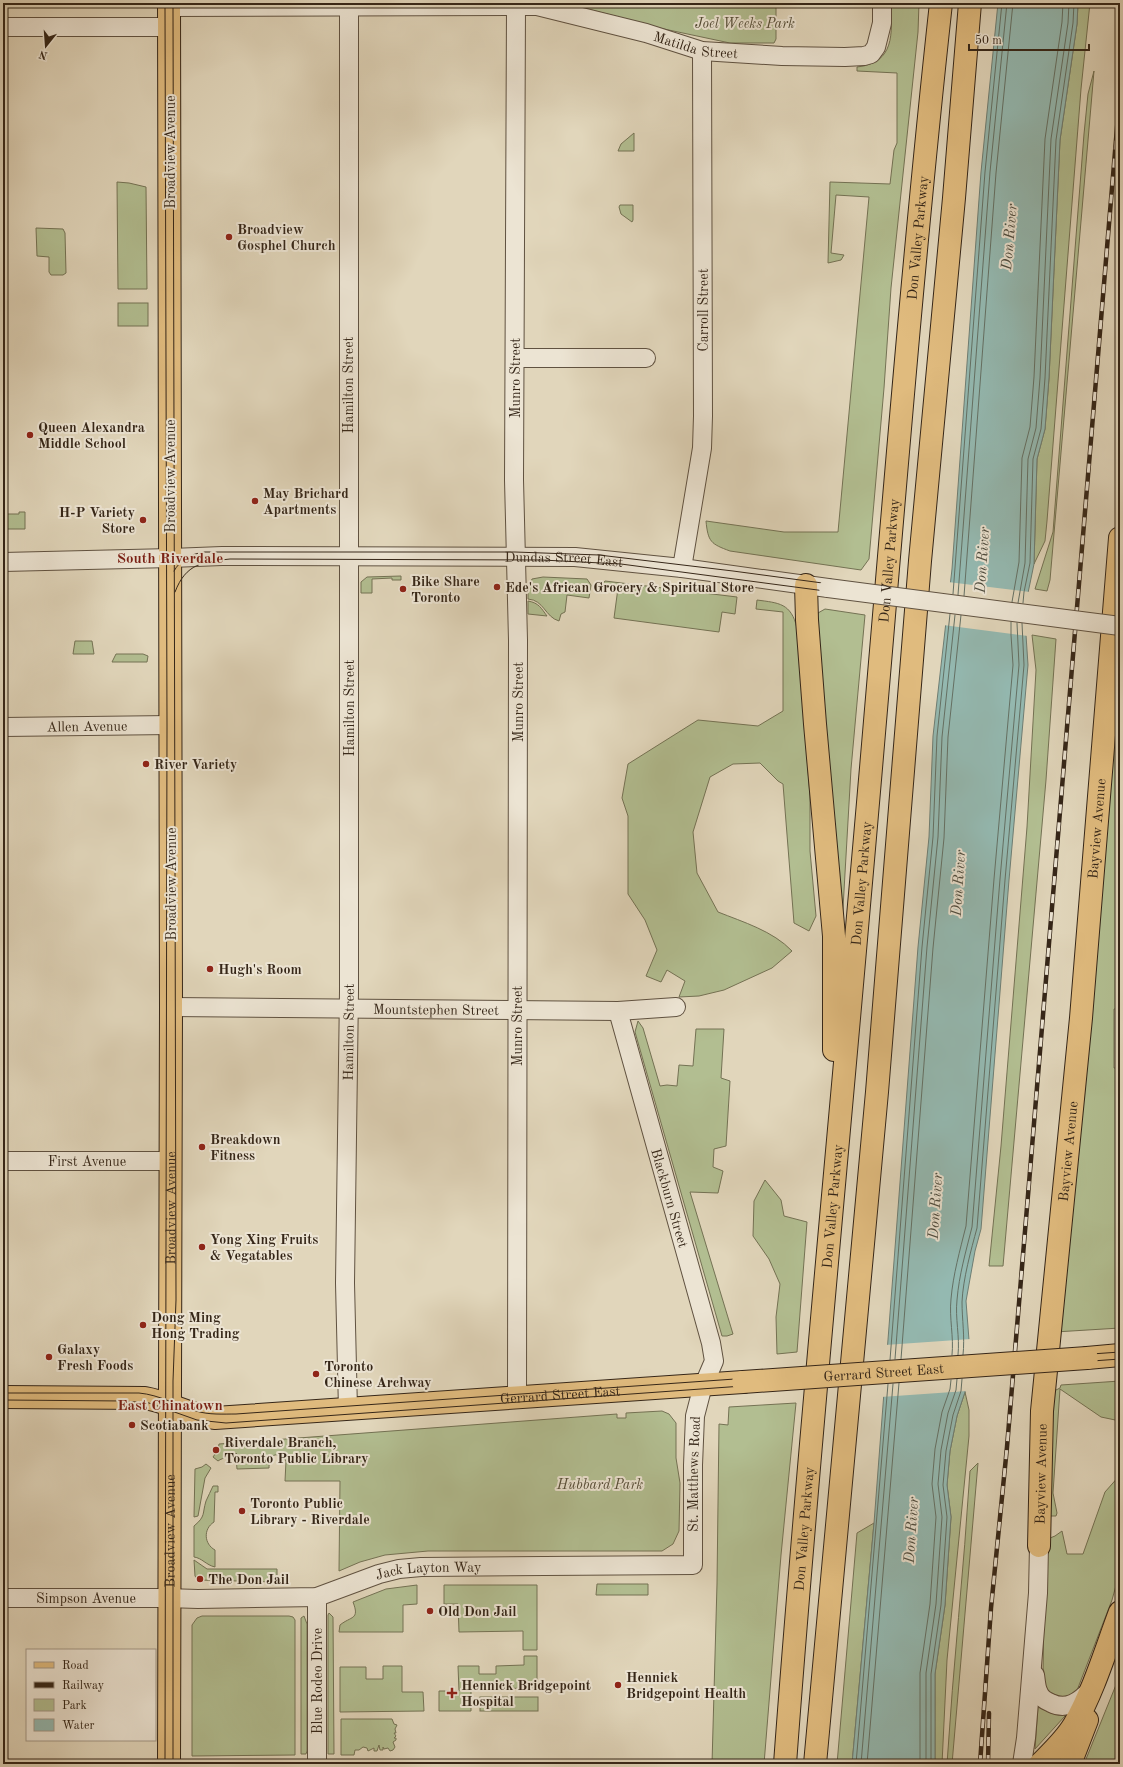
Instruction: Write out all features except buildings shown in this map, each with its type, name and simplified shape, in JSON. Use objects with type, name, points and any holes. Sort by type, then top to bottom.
[{"type":"main road","points":[[926,3],[931,93]]},
{"type":"main road","name":"Don Valley Parkway","points":[[785,1764],[798,1594],[903,388],[941,3]]},
{"type":"main road","points":[[815,1764],[877,1092],[920,561],[954,198],[970,3]]},
{"type":"main road","points":[[954,198],[971,129],[984,3]]},
{"type":"main road","name":"Broadview Avenue","points":[[169,13],[171,558],[169,1764]]},
{"type":"main road","name":"Bayview Avenue","points":[[1040,1546],[1042,1411],[1081,1018],[1120,538]]},
{"type":"main road","points":[[806,585],[814,709],[834,936],[833,1045],[840,1114]]},
{"type":"main road","name":"Gerrard Street East","points":[[3,1397],[151,1399],[197,1415],[215,1418],[348,1410],[1120,1355]]},
{"type":"main road","points":[[1040,1764],[1060,1744],[1074,1725],[1091,1689],[1120,1612]]},
{"type":"main road","points":[[1070,1764],[1120,1636]]},
{"type":"street","name":"Matilda Street","points":[[3,27],[169,13],[385,5],[538,5],[639,32],[702,51],[782,56],[864,56],[871,54],[876,47],[882,22],[882,3]]},
{"type":"street","name":"Munro Street","points":[[516,6],[515,556],[518,640],[517,1398]]},
{"type":"street","name":"Hamilton Street","points":[[348,1410],[345,1283],[349,1008],[349,7]]},
{"type":"street","name":"Carroll Street","points":[[682,568],[702,448],[704,408],[702,51]]},
{"type":"street","points":[[515,358],[646,358]]},
{"type":"street","name":"Dundas Street East","points":[[3,562],[222,556],[575,557],[682,568],[1120,626]]},
{"type":"street","name":"Allen Avenue","points":[[3,727],[171,725]]},
{"type":"street","name":"Mountstephen Street","points":[[171,1007],[618,1011],[676,1007]]},
{"type":"street","name":"Blackburn Street","points":[[618,1011],[711,1343],[714,1361],[704,1384]]},
{"type":"street","name":"First Avenue","points":[[3,1161],[171,1161]]},
{"type":"street","name":"St. Matthews Road","points":[[693,1565],[693,1465],[695,1416],[704,1384]]},
{"type":"street","name":"Bayview Avenue","points":[[1022,1764],[1026,1738],[1038,1593],[1040,1546]]},
{"type":"street","name":"Jack Layton Way","points":[[169,1598],[205,1599],[317,1597],[364,1579],[399,1569],[693,1565]]},
{"type":"street","name":"Blue Rodeo Drive","points":[[317,1597],[317,1764]]},
{"type":"street","name":"Simpson Avenue","points":[[3,1598],[169,1598]]},
{"type":"street","points":[[1032,1658],[1039,1694],[1045,1700],[1055,1705],[1067,1706],[1076,1703],[1091,1689]]},
{"type":"green space","name":"Joel Weeks Park","points":[[565,3],[776,3],[776,39],[774,43],[730,43],[664,29]]},
{"type":"green space","points":[[891,3],[919,3],[918,32],[891,288],[869,559],[861,570],[730,551],[715,544],[709,538],[706,521],[784,532],[838,532],[869,197],[836,195],[831,253],[844,255],[841,260],[828,263],[830,182],[890,184],[894,150],[897,143],[897,73],[857,71],[857,67],[878,60],[885,53],[891,36]]},
{"type":"green space","points":[[1078,3],[1090,3],[1081,89],[1047,521],[1045,541],[1034,564],[1037,459],[1045,429],[1049,378],[1060,140],[1077,24]]},
{"type":"green space","points":[[1094,71],[1050,580],[1047,591],[1035,589],[1053,532],[1084,134],[1088,94]]},
{"type":"green space","points":[[634,133],[634,151],[618,151],[621,144]]},
{"type":"green space","points":[[117,182],[146,187],[147,289],[118,289]]},
{"type":"green space","points":[[620,205],[633,205],[632,222],[621,214],[619,207]]},
{"type":"green space","points":[[36,228],[63,229],[65,233],[66,273],[63,275],[51,275],[49,272],[49,257],[37,256]]},
{"type":"green space","points":[[118,303],[148,303],[148,326],[118,326]]},
{"type":"green space","points":[[19,512],[25,512],[25,529],[6,529],[6,514],[19,514]]},
{"type":"green space","points":[[401,576],[401,580],[392,580],[392,578],[372,579],[372,593],[361,593],[361,582],[367,577]]},
{"type":"green space","points":[[543,577],[587,579],[591,585],[589,598],[567,595],[565,612],[561,614],[559,621],[554,619],[538,602],[528,599],[528,589],[532,579]]},
{"type":"green space","points":[[605,581],[737,597],[735,614],[722,612],[719,632],[614,618],[618,588],[601,586]]},
{"type":"green space","points":[[757,600],[772,602],[788,609],[797,628],[810,796],[810,851],[816,916],[809,931],[794,923],[783,784],[760,763],[733,764],[710,777],[693,832],[697,873],[718,912],[747,923],[767,933],[776,938],[792,951],[772,968],[724,990],[699,996],[679,997],[685,981],[667,970],[661,982],[646,976],[657,950],[645,920],[628,894],[628,816],[622,798],[628,764],[698,720],[758,726],[783,711],[783,612],[756,609]]},
{"type":"green space","points":[[528,601],[541,608],[547,616],[528,614]]},
{"type":"green space","points":[[825,609],[865,615],[851,769],[841,943],[816,620],[818,613]]},
{"type":"green space","points":[[1032,635],[1056,639],[1046,780],[1003,1266],[989,1266],[1001,1146],[1027,827],[1036,670]]},
{"type":"green space","points":[[75,641],[92,641],[94,654],[73,654]]},
{"type":"green space","points":[[116,654],[143,654],[148,656],[147,662],[112,662]]},
{"type":"green space","points":[[1120,665],[1120,1009],[1114,1009],[1114,1068],[1120,1068],[1120,1328],[1055,1332]]},
{"type":"green space","points":[[638,1021],[643,1028],[660,1086],[677,1086],[679,1065],[693,1066],[696,1029],[724,1029],[721,1078],[730,1081],[726,1146],[714,1149],[713,1167],[723,1171],[718,1193],[690,1192],[733,1334],[727,1336],[722,1336],[635,1032]]},
{"type":"green space","points":[[765,1180],[781,1200],[784,1216],[807,1222],[797,1352],[777,1354],[776,1317],[780,1284],[769,1259],[753,1236],[754,1201]]},
{"type":"green space","points":[[1120,1381],[1120,1421],[1101,1417],[1060,1389],[1053,1493],[1057,1513],[1056,1516],[1045,1516],[1048,1394],[1060,1388],[1061,1385]]},
{"type":"green space","points":[[965,1392],[969,1410],[969,1436],[947,1660],[942,1764],[935,1764],[935,1674],[945,1605],[951,1517],[947,1485],[950,1451],[957,1416]]},
{"type":"green space","points":[[796,1403],[781,1555],[764,1764],[712,1764],[717,1584],[719,1424],[728,1425],[729,1407]]},
{"type":"green space","name":"Hubbard Park","points":[[662,1411],[669,1414],[676,1423],[676,1458],[680,1483],[679,1531],[673,1544],[662,1551],[428,1551],[385,1555],[360,1562],[339,1571],[340,1481],[285,1481],[286,1461],[283,1456],[279,1455],[274,1455],[272,1457],[269,1468],[237,1469],[236,1457],[238,1455],[236,1453],[218,1461],[213,1457],[218,1450],[219,1444],[617,1414],[617,1418],[626,1418],[626,1413]]},
{"type":"green space","points":[[978,1463],[952,1764],[947,1764],[970,1471]]},
{"type":"green space","points":[[206,1464],[211,1468],[205,1478],[198,1516],[194,1517],[195,1469]]},
{"type":"green space","points":[[1120,1475],[1120,1571],[1112,1600],[1076,1693],[1062,1697],[1047,1692],[1043,1675],[1045,1540],[1062,1531],[1067,1554],[1083,1554],[1105,1492]]},
{"type":"green space","points":[[213,1486],[218,1486],[218,1492],[215,1492],[214,1522],[208,1528],[206,1536],[209,1544],[215,1550],[215,1567],[194,1557],[194,1526],[203,1515],[206,1501]]},
{"type":"green space","points":[[874,1523],[852,1764],[837,1764],[857,1533]]},
{"type":"green space","points":[[194,1560],[207,1569],[277,1569],[277,1582],[198,1580],[195,1576]]},
{"type":"green space","points":[[597,1584],[648,1584],[648,1595],[596,1595]]},
{"type":"green space","points":[[417,1585],[417,1604],[403,1605],[403,1632],[339,1632],[340,1625],[355,1615],[353,1602],[386,1589]]},
{"type":"green space","points":[[444,1585],[537,1585],[537,1650],[523,1650],[523,1631],[459,1632],[458,1604],[444,1604]]},
{"type":"green space","points":[[329,1613],[333,1617],[334,1754],[328,1754]]},
{"type":"green space","points":[[202,1616],[293,1617],[295,1620],[295,1755],[192,1756],[192,1625],[197,1618]]},
{"type":"green space","points":[[304,1616],[307,1624],[307,1751],[306,1754],[301,1754],[301,1618]]},
{"type":"green space","points":[[524,1656],[537,1656],[537,1688],[471,1689],[471,1711],[439,1711],[439,1691],[459,1691],[458,1666],[479,1666],[479,1674],[496,1674],[496,1666],[524,1665]]},
{"type":"green space","points":[[383,1666],[402,1666],[402,1692],[423,1692],[424,1711],[340,1712],[340,1667],[366,1667],[366,1679],[383,1679]]},
{"type":"green space","points":[[1120,1675],[1120,1764],[1084,1764]]},
{"type":"green space","points":[[480,1697],[538,1697],[538,1711],[480,1711]]},
{"type":"green space","points":[[1038,1707],[1051,1713],[1064,1714],[1065,1716],[1035,1749]]},
{"type":"green space","points":[[341,1719],[392,1719],[394,1724],[397,1725],[395,1729],[396,1733],[394,1733],[396,1736],[394,1738],[396,1738],[396,1740],[393,1742],[395,1747],[390,1751],[388,1748],[384,1749],[383,1747],[383,1750],[380,1750],[379,1745],[377,1751],[374,1751],[374,1748],[368,1751],[367,1748],[363,1747],[359,1750],[355,1750],[354,1755],[341,1755]]},
{"type":"green space","points":[[424,1761],[424,1764],[340,1764],[340,1762]]},
{"type":"green space","points":[[198,1762],[291,1762],[291,1764],[199,1764]]},
{"type":"water","name":"Don River","points":[[998,3],[1078,3],[1077,24],[1060,140],[1049,378],[1045,429],[1037,459],[1034,564],[1028,593],[1026,635],[1028,665],[981,1229],[975,1251],[966,1301],[969,1340],[965,1392],[957,1416],[950,1451],[947,1485],[951,1517],[945,1605],[935,1674],[935,1764],[852,1764],[874,1523],[918,947],[929,837],[933,736],[952,569],[981,172]]},
{"type":"pier","points":[[948,582],[1030,592],[1028,636],[943,625]]},
{"type":"pier","points":[[971,1339],[967,1391],[881,1397],[885,1345]]},
{"type":"tram line","points":[[165,3],[167,726],[165,1764]]},
{"type":"tram line","points":[[173,3],[176,1300],[173,1381],[173,1764]]},
{"type":"tram line","points":[[174,571],[176,567],[186,558],[204,552],[515,552],[599,555],[733,571],[1120,623]]},
{"type":"tram line","points":[[175,592],[184,575],[196,566],[212,561],[230,559],[542,560],[621,564],[1120,630]]},
{"type":"tram line","points":[[3,1393],[139,1393],[161,1398],[201,1412],[236,1414],[1120,1352]]},
{"type":"tram line","points":[[3,1400],[124,1401],[149,1403],[197,1420],[226,1423],[1120,1359]]},
{"type":"railway","points":[[980,1764],[991,1608],[1007,1447],[1120,92]]},
{"type":"railway","points":[[988,1764],[989,1713]]},
{"type":"place","name":"Broadview Gosphel Church","points":[[229,237]]},
{"type":"place","name":"Queen Alexandra Middle School","points":[[30,435]]},
{"type":"place","name":"May Brichard Apartments","points":[[255,501]]},
{"type":"place","name":"H-P Variety Store","points":[[143,520]]},
{"type":"place","name":"Ede's African Grocery & Spiritual Store","points":[[497,587]]},
{"type":"place","name":"Bike Share Toronto","points":[[403,589]]},
{"type":"place","name":"River Variety","points":[[146,764]]},
{"type":"place","name":"Hugh's Room","points":[[210,969]]},
{"type":"place","name":"Breakdown Fitness","points":[[202,1147]]},
{"type":"place","name":"Yong Xing Fruits & Vegatables","points":[[202,1247]]},
{"type":"place","name":"Dong Ming Hong Trading","points":[[143,1325]]},
{"type":"place","name":"Galaxy Fresh Foods","points":[[49,1357]]},
{"type":"place","name":"Toronto Chinese Archway","points":[[316,1374]]},
{"type":"place","name":"Scotiabank","points":[[132,1425]]},
{"type":"place","name":"Riverdale Branch, Toronto Public Library","points":[[216,1450]]},
{"type":"place","name":"Toronto Public Library - Riverdale","points":[[242,1511]]},
{"type":"place","name":"The Don Jail","points":[[200,1579]]},
{"type":"place","name":"Old Don Jail","points":[[430,1611]]},
{"type":"place","name":"Hennick Bridgepoint Health","points":[[618,1685]]},
{"type":"place","name":"Hennick Bridgepoint Hospital","points":[[452,1693]]},
{"type":"district","name":"South Riverdale","points":[[170,558]]},
{"type":"district","name":"East Chinatown","points":[[170,1405]]}]
